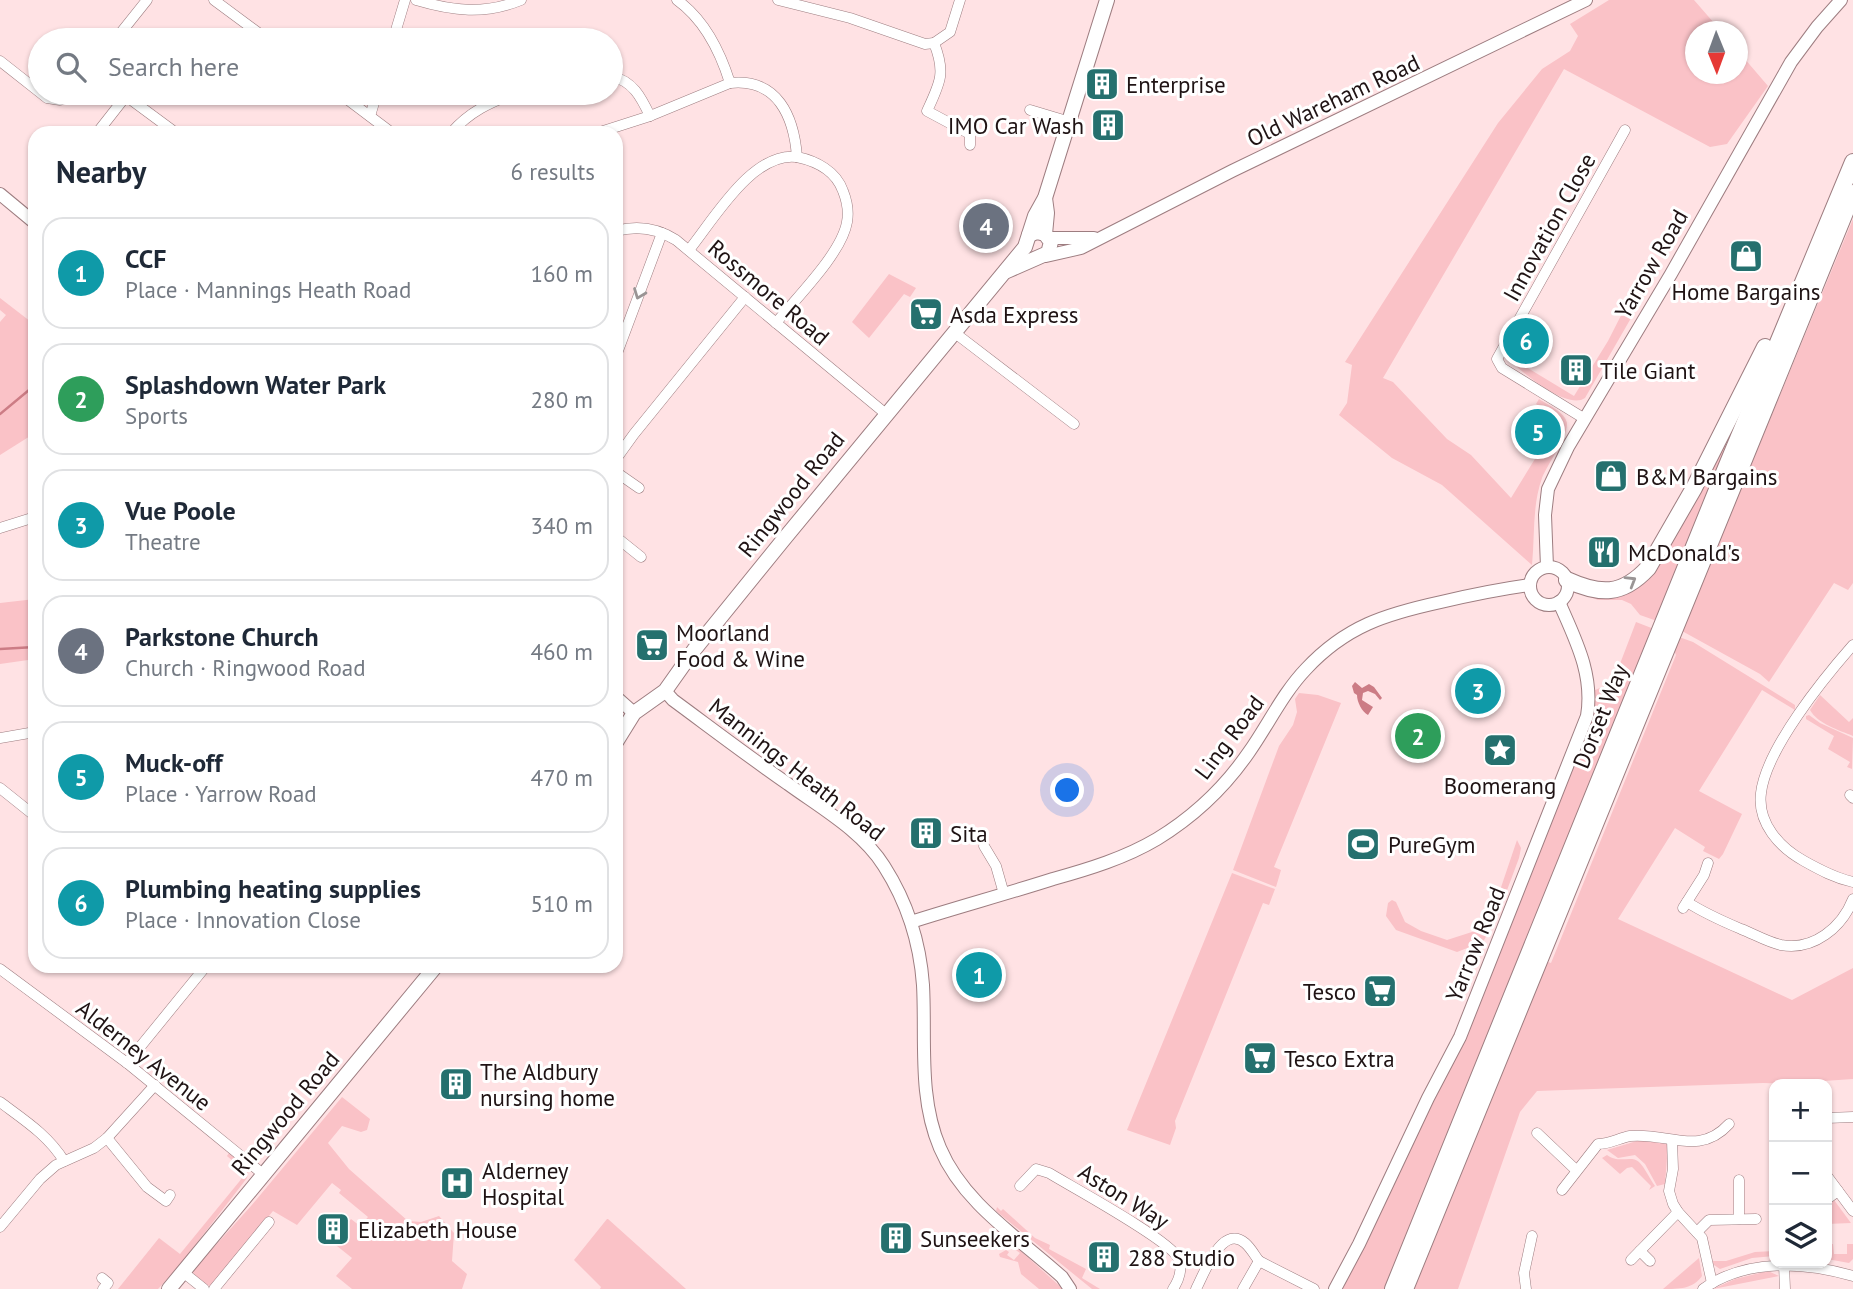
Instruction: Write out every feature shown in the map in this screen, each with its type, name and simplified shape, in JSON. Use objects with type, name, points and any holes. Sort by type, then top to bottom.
[{"type":"highway","points":[[1567,580],[1588,589],[1617,589],[1639,578],[1648,568],[1694,488],[1773,331],[1853,149]]},
{"type":"highway","name":"Dorset Way","points":[[1393,1289],[1853,162]]},
{"type":"highway","name":"Dorset Way","points":[[1405,1289],[1853,193]]},
{"type":"main road","name":"Ringwood Road","points":[[623,731],[635,713],[665,691],[694,650],[1027,241],[1035,216],[1045,198],[1107,0]]},
{"type":"main road","name":"Ringwood Road","points":[[1045,198],[1047,236]]},
{"type":"main road","points":[[1037,232],[1047,236],[1050,250],[1042,257],[1031,256],[1027,241],[1037,232]]},
{"type":"main road","name":"Ringwood Road","points":[[1003,273],[1042,257]]},
{"type":"main road","name":"Ringwood Road","points":[[169,1289],[430,973]]},
{"type":"street","points":[[125,28],[147,0]]},
{"type":"street","points":[[214,0],[252,28]]},
{"type":"street","points":[[397,28],[405,0]]},
{"type":"street","points":[[416,0],[453,10],[475,11],[503,7],[521,0]]},
{"type":"street","points":[[677,0],[694,14],[711,37],[730,83]]},
{"type":"street","points":[[778,0],[850,18],[925,44],[934,43],[950,32],[960,0]]},
{"type":"street","name":"Old Wareham Road","points":[[1042,257],[1081,248],[1098,237],[1586,0]]},
{"type":"street","name":"Yarrow Road","points":[[1548,567],[1545,515],[1548,489],[1585,419],[1791,62],[1841,0]]},
{"type":"street","points":[[934,43],[942,66],[941,78],[927,111],[971,134],[970,145]]},
{"type":"street","points":[[0,61],[28,83]]},
{"type":"street","points":[[623,81],[635,89],[650,116]]},
{"type":"street","points":[[619,126],[730,83],[757,86],[775,96],[789,114],[794,127],[797,157]]},
{"type":"street","points":[[102,126],[116,105]]},
{"type":"street","points":[[139,105],[167,126]]},
{"type":"street","points":[[355,105],[383,126]]},
{"type":"street","points":[[370,116],[373,105]]},
{"type":"street","points":[[457,126],[476,109],[486,105]]},
{"type":"street","points":[[1030,110],[1070,122]]},
{"type":"street","name":"Innovation Close","points":[[1585,419],[1502,368],[1497,359],[1625,131]]},
{"type":"street","points":[[690,250],[757,168],[782,157],[797,157],[819,164],[836,177],[845,197],[848,219],[842,240],[776,323]]},
{"type":"street","points":[[0,194],[28,213]]},
{"type":"street","name":"Rossmore Road","points":[[623,230],[636,227],[662,233],[690,250],[886,414]]},
{"type":"street","points":[[623,337],[662,233]]},
{"type":"street","name":"Old Wareham Road","points":[[1047,236],[1098,237]]},
{"type":"street","points":[[623,449],[745,297]]},
{"type":"street","points":[[955,332],[1074,424]]},
{"type":"street","points":[[623,476],[639,488]]},
{"type":"street","points":[[0,528],[28,519]]},
{"type":"street","points":[[623,543],[641,557]]},
{"type":"street","points":[[1548,567],[1556,568],[1567,580],[1568,591],[1559,602],[1544,604],[1531,592],[1530,585],[1538,570],[1548,567]]},
{"type":"street","name":"Ling Road","points":[[911,922],[1116,859],[1157,839],[1214,795],[1237,768],[1305,669],[1327,649],[1364,625],[1394,612],[1494,590],[1530,585]]},
{"type":"street","name":"Yarrow Road","points":[[1335,1289],[1460,1037],[1587,716],[1589,701],[1585,663],[1559,602]]},
{"type":"street","points":[[1853,645],[1788,730],[1766,773],[1760,794],[1766,824],[1782,846],[1825,872],[1853,882]]},
{"type":"street","name":"Mannings Heath Road","points":[[665,691],[673,700],[863,841],[879,859],[906,905],[911,922],[923,983],[928,1105],[940,1148],[950,1167],[975,1200],[1062,1277],[1070,1289]]},
{"type":"street","points":[[623,703],[635,713]]},
{"type":"street","points":[[0,738],[28,733]]},
{"type":"street","points":[[0,788],[28,810]]},
{"type":"street","points":[[984,846],[996,866],[1004,894]]},
{"type":"street","points":[[1707,863],[1704,875],[1685,905],[1783,945],[1797,945],[1823,936],[1835,927],[1848,911],[1853,899]]},
{"type":"street","name":"Alderney Avenue","points":[[0,969],[127,1063],[263,1174]]},
{"type":"street","points":[[127,1063],[200,973]]},
{"type":"street","points":[[2,1221],[40,1179],[64,1161],[94,1148],[107,1138],[155,1085]]},
{"type":"street","points":[[0,1102],[39,1131],[53,1144],[64,1161]]},
{"type":"street","points":[[1832,1118],[1853,1117]]},
{"type":"street","points":[[1562,1190],[1598,1144],[1607,1144],[1629,1136],[1711,1140],[1727,1132]]},
{"type":"street","points":[[1537,1133],[1576,1171]]},
{"type":"street","points":[[1546,1142],[1553,1133]]},
{"type":"street","points":[[107,1138],[147,1187],[166,1201],[170,1195]]},
{"type":"street","points":[[1672,1140],[1673,1169],[1669,1191],[1678,1212],[1702,1238],[1708,1286],[1742,1272],[1769,1268]]},
{"type":"street","name":"Aston Way","points":[[1020,1186],[1036,1169],[1049,1173],[1164,1242],[1179,1260],[1180,1269],[1173,1289]]},
{"type":"street","points":[[1739,1180],[1739,1219]]},
{"type":"street","points":[[1832,1183],[1853,1211]]},
{"type":"street","points":[[1832,1195],[1838,1191]]},
{"type":"street","points":[[1631,1260],[1678,1212]]},
{"type":"street","points":[[1697,1232],[1709,1220],[1756,1219]]},
{"type":"street","points":[[217,1288],[269,1222]]},
{"type":"street","points":[[1526,1289],[1524,1273],[1532,1236]]},
{"type":"street","points":[[1196,1289],[1219,1245],[1236,1239],[1245,1242],[1259,1261],[1314,1289]]},
{"type":"street","points":[[1640,1251],[1650,1261]]},
{"type":"street","points":[[1243,1289],[1259,1261]]},
{"type":"street","points":[[1784,1268],[1786,1289]]},
{"type":"street","points":[[1822,1268],[1853,1276]]},
{"type":"street","points":[[183,1272],[204,1289]]},
{"type":"shaded area","points":[[1609,0],[1694,0],[1712,21],[1685,21],[1685,84],[1748,84],[1748,63],[1768,86],[1727,144],[1710,147],[1564,69],[1383,378],[1393,382],[1447,439],[1471,455],[1511,498],[1557,423],[1537,411],[1539,406],[1536,404],[1539,399],[1563,415],[1567,423],[1566,429],[1539,489],[1532,565],[1442,485],[1392,458],[1339,415],[1347,403],[1352,365],[1345,362],[1498,123],[1542,69],[1570,51],[1578,36],[1570,24]]},
{"type":"shaded area","points":[[1853,219],[1853,583],[1848,590],[1834,583],[1769,682],[1760,674],[1682,631]]},
{"type":"shaded area","points":[[889,274],[916,288],[910,297],[904,294],[869,338],[852,322]]},
{"type":"shaded area","points":[[1638,282],[1646,286],[1643,291],[1646,292],[1585,398],[1567,399],[1555,394],[1531,379],[1505,355],[1532,307],[1506,355],[1574,396],[1608,341]]},
{"type":"shaded area","points":[[0,298],[28,320],[28,437],[0,455],[0,322],[6,315],[0,310]]},
{"type":"shaded area","points":[[1746,403],[1657,621],[1640,615],[1631,604],[1622,600],[1598,600],[1580,593],[1625,590]]},
{"type":"shaded area","points":[[28,600],[28,660],[0,664],[0,603]]},
{"type":"shaded area","points":[[1636,622],[1654,629],[1386,1289],[1341,1289],[1472,1022],[1587,725],[1593,691],[1613,682]]},
{"type":"shaded area","points":[[1679,637],[1693,642],[1795,705],[1795,710],[1762,690],[1699,791],[1742,814],[1719,859],[1703,851],[1705,847],[1675,828],[1618,919],[1792,1000],[1853,968],[1853,1079],[1769,1079],[1769,1083],[1537,1091],[1520,1112],[1458,1289],[1413,1289],[1545,961],[1551,963],[1676,655],[1674,650]]},
{"type":"shaded area","points":[[1355,682],[1362,688],[1369,684],[1382,698],[1380,700],[1368,691],[1363,693],[1362,700],[1373,707],[1368,715],[1354,693],[1352,686]]},
{"type":"shaded area","points":[[1299,693],[1318,695],[1341,703],[1274,867],[1281,870],[1276,887],[1233,870],[1279,746],[1293,725],[1297,712],[1295,699]]},
{"type":"shaded area","points":[[1820,695],[1849,722],[1853,718],[1853,736],[1829,726],[1814,715],[1810,710]]},
{"type":"shaded area","points":[[1809,715],[1853,738],[1852,769],[1847,767],[1850,762],[1828,749],[1834,736],[1806,719]]},
{"type":"shaded area","points":[[1517,840],[1521,848],[1519,858],[1497,917],[1483,942],[1457,952],[1396,930],[1386,916],[1388,903],[1392,900],[1396,902],[1405,922],[1421,931],[1447,940],[1475,931],[1493,911]]},
{"type":"shaded area","points":[[1232,873],[1275,889],[1269,905],[1263,903],[1175,1121],[1176,1128],[1170,1145],[1127,1130]]},
{"type":"shaded area","points":[[342,1097],[370,1119],[367,1130],[361,1132],[342,1126],[328,1143],[349,1169],[408,1221],[421,1222],[439,1216],[454,1233],[452,1261],[467,1274],[462,1289],[352,1289],[336,1276],[352,1258],[332,1242],[351,1219],[360,1226],[368,1217],[339,1193],[341,1190],[332,1183],[297,1225],[273,1211],[212,1286],[201,1282],[193,1272],[196,1267]]},
{"type":"shaded area","points":[[1640,1140],[1668,1145],[1665,1184],[1657,1186],[1645,1164],[1635,1155],[1618,1158],[1607,1150]]},
{"type":"shaded area","points":[[229,1153],[249,1170],[247,1178],[179,1266],[158,1289],[118,1289],[159,1238],[180,1254],[243,1177],[242,1169],[227,1156]]},
{"type":"shaded area","points":[[1607,1155],[1616,1159],[1636,1160],[1655,1186],[1649,1190],[1651,1186],[1632,1167],[1620,1174],[1602,1158]]},
{"type":"shaded area","points":[[1834,1200],[1851,1223],[1832,1224]]},
{"type":"shaded area","points":[[997,1207],[1001,1211],[1003,1209],[1035,1238],[1050,1245],[1049,1249],[1086,1269],[1082,1278],[1100,1289],[1092,1289],[996,1211]]},
{"type":"shaded area","points":[[607,1219],[686,1289],[600,1289],[574,1260]]},
{"type":"shaded area","points":[[1013,1244],[1063,1289],[1039,1289],[1021,1274],[1018,1262],[1000,1257],[999,1254],[1006,1250],[1009,1252],[1007,1255],[1014,1260],[1020,1253],[1009,1248]]},
{"type":"shaded area","points":[[1832,1244],[1834,1254],[1847,1254],[1847,1244],[1853,1244],[1853,1259],[1849,1263],[1832,1260]]},
{"type":"shaded area","points":[[1769,1251],[1769,1256],[1752,1258],[1720,1269],[1712,1261],[1726,1261],[1755,1252]]},
{"type":"shaded area","points":[[1699,1258],[1702,1276],[1694,1284],[1663,1289]]},
{"type":"shaded area","points":[[1768,1271],[1779,1276],[1713,1289],[1735,1279]]},
{"type":"waterway","points":[[0,414],[28,391]]},
{"type":"waterway","points":[[0,649],[28,647]]},
{"type":"place","name":"Enterprise","points":[[1102,84]]},
{"type":"place","name":"IMO Car Wash","points":[[1108,125]]},
{"type":"place","name":"Parkstone Church","points":[[986,226]]},
{"type":"place","name":"Home Bargains","points":[[1746,256]]},
{"type":"place","name":"Asda Express","points":[[926,314]]},
{"type":"place","name":"Plumbing heating supplies","points":[[1526,341]]},
{"type":"place","name":"Tile Giant","points":[[1576,370]]},
{"type":"place","name":"Muck-off","points":[[1538,432]]},
{"type":"place","name":"B&M Bargains","points":[[1611,476]]},
{"type":"place","name":"McDonald's","points":[[1604,552]]},
{"type":"place","name":"Moorland Food & Wine","points":[[652,645]]},
{"type":"place","name":"Vue Poole","points":[[1478,691]]},
{"type":"place","name":"Splashdown Water Park","points":[[1418,736]]},
{"type":"place","name":"Boomerang","points":[[1500,750]]},
{"type":"place","name":"Sita","points":[[926,833]]},
{"type":"place","name":"PureGym","points":[[1363,844]]},
{"type":"place","name":"CCF","points":[[979,975]]},
{"type":"place","name":"Tesco","points":[[1380,991]]},
{"type":"place","name":"Tesco Extra","points":[[1260,1058]]},
{"type":"place","name":"The Aldbury nursing home","points":[[456,1084]]},
{"type":"place","name":"Alderney Hospital","points":[[457,1183]]},
{"type":"place","name":"Elizabeth House","points":[[333,1229]]},
{"type":"place","name":"Sunseekers","points":[[896,1238]]},
{"type":"place","name":"288 Studio","points":[[1104,1257]]}]
